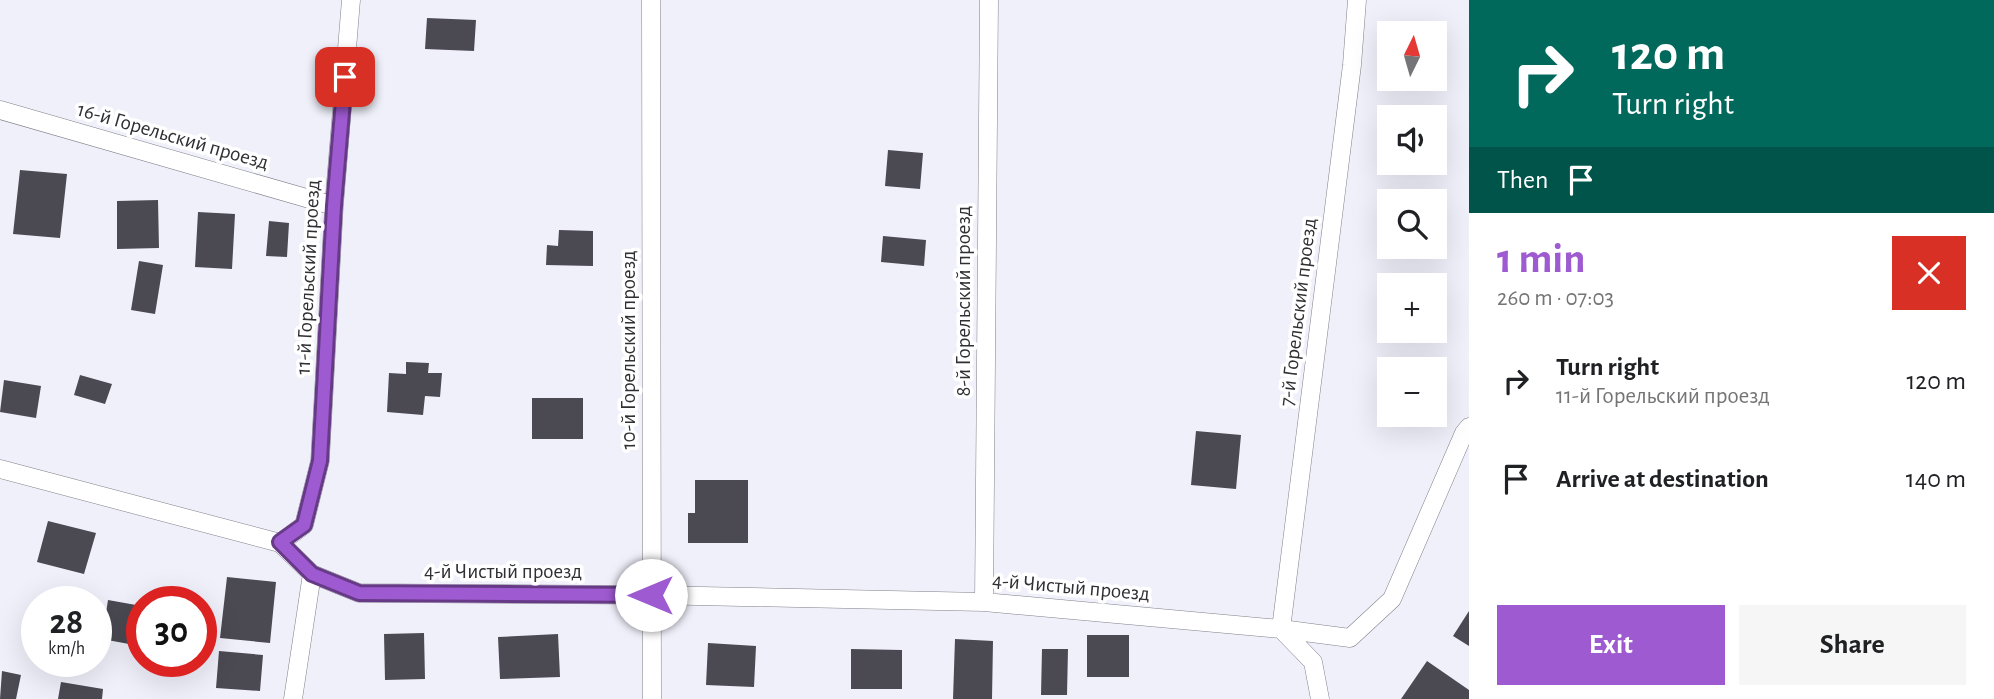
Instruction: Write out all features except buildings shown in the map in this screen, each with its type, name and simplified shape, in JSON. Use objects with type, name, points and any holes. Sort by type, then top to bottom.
[{"type":"street","name":"11-й Горельский проезд","points":[[280,542],[304,525],[320,461],[334,206],[351,0]]},
{"type":"street","name":"10-й Горельский проезд","points":[[650,0],[652,699]]},
{"type":"street","name":"8-й Горельский проезд","points":[[984,602],[989,0]]},
{"type":"street","name":"7-й Горельский проезд","points":[[1281,629],[1352,65],[1357,0]]},
{"type":"street","name":"16-й Горельский проезд","points":[[0,110],[334,206]]},
{"type":"street","name":"4-й Чистый проезд","points":[[280,542],[312,574],[359,593],[651,595],[984,602],[1281,629],[1350,638],[1392,599],[1464,433],[1469,427]]},
{"type":"street","points":[[0,469],[280,542]]},
{"type":"street","points":[[293,699],[312,574]]},
{"type":"street","points":[[1281,629],[1313,662],[1320,699]]},
{"type":"route","points":[[345,77],[334,206],[320,461],[304,525],[280,542],[312,574],[359,593],[651,595]]}]
